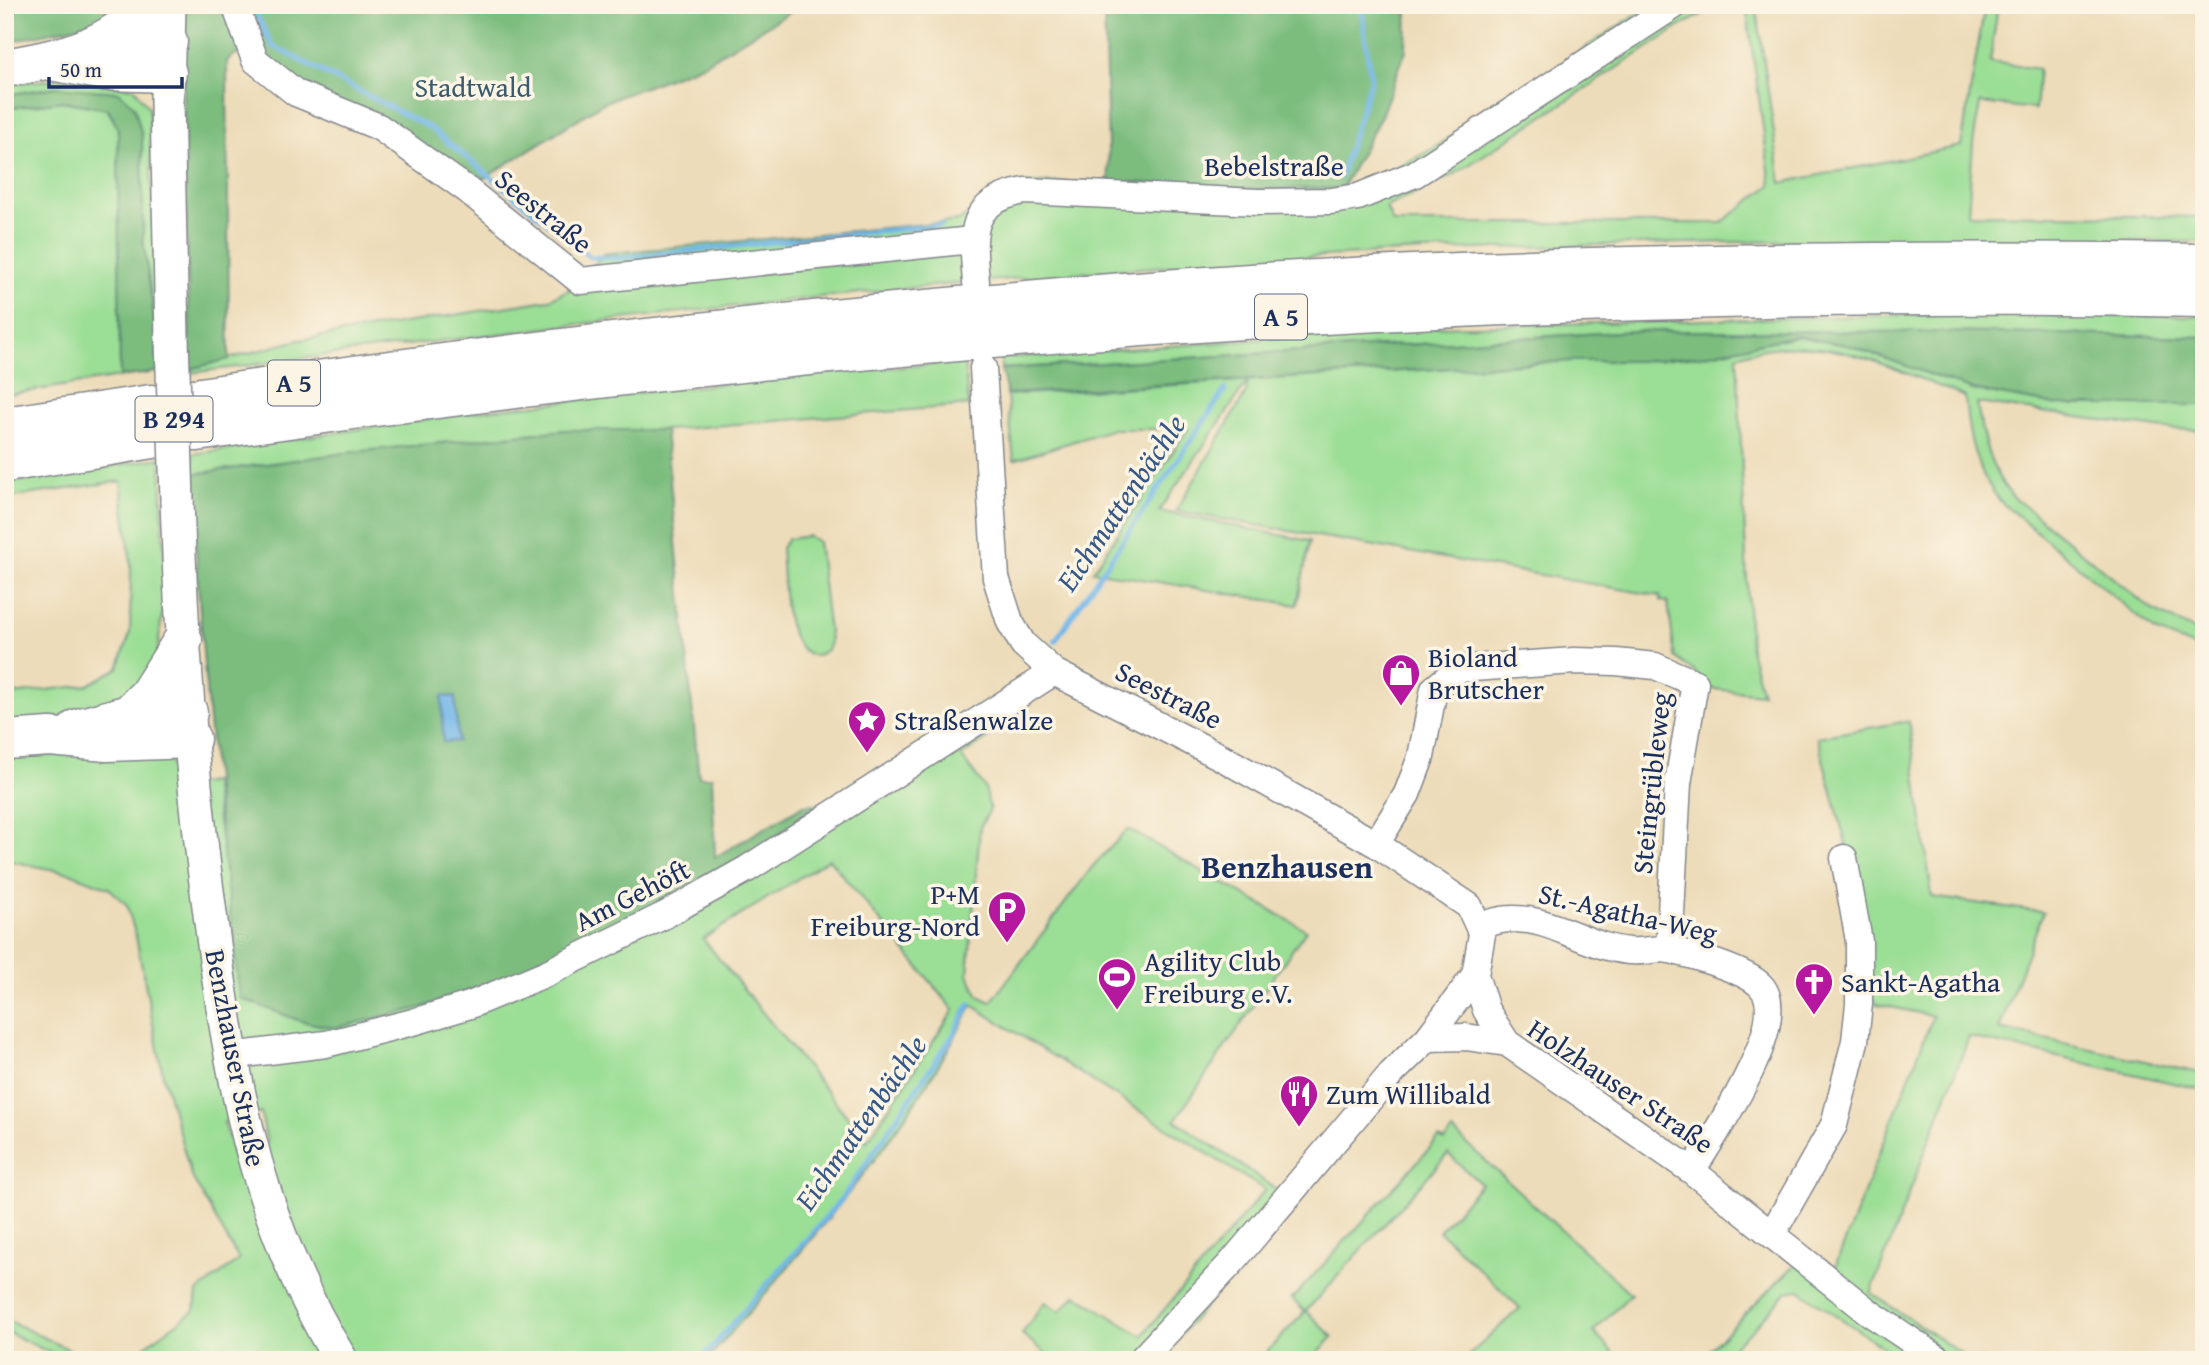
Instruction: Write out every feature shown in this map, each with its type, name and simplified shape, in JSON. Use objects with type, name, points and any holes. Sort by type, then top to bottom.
[{"type":"highway","points":[[5,68],[49,61],[105,40],[132,22],[145,5]]},
{"type":"highway","points":[[105,40],[168,40]]},
{"type":"highway","points":[[49,61],[105,71],[168,40]]},
{"type":"highway","name":"A 5","points":[[2204,263],[1808,262],[1577,267],[1287,281],[1012,300],[669,334],[196,415],[887,346],[1172,323],[1700,298],[2033,294],[2204,298]]},
{"type":"highway","points":[[5,426],[152,421],[5,463]]},
{"type":"highway","points":[[129,714],[148,695],[183,640]]},
{"type":"highway","points":[[50,737],[129,714],[190,725]]},
{"type":"highway","points":[[5,740],[50,737],[107,742],[190,725]]},
{"type":"main road","name":"B 294","points":[[168,40],[177,500],[190,725]]},
{"type":"main road","name":"Benzhauser Straße","points":[[190,725],[202,854],[230,1056],[243,1117],[278,1232],[309,1308],[341,1360]]},
{"type":"street","name":"Seestraße","points":[[235,5],[255,60],[296,93],[379,127],[466,188],[580,281],[972,240]]},
{"type":"street","name":"Bebelstraße","points":[[972,240],[976,222],[987,205],[1005,195],[1025,191],[1301,202],[1331,201],[1384,188],[1434,162],[1675,5]]},
{"type":"street","points":[[972,240],[976,282]]},
{"type":"street","name":"Seestraße","points":[[983,368],[996,578],[1010,622],[1032,654],[1054,671],[1219,756],[1376,844],[1452,892],[1469,906],[1480,925]]},
{"type":"street","points":[[1020,691],[1032,654]]},
{"type":"street","name":"Steingrübleweg","points":[[1376,844],[1407,794],[1422,757],[1434,688],[1458,669],[1574,661],[1655,666],[1695,683],[1678,783],[1669,950]]},
{"type":"street","name":"Am Gehöft","points":[[230,1056],[326,1044],[412,1022],[470,1005],[547,973],[665,915],[747,869],[1020,691],[1044,681],[1054,671]]},
{"type":"street","points":[[1772,1234],[1834,1125],[1855,1041],[1859,1004],[1858,941],[1844,858]]},
{"type":"street","name":"St.-Agatha-Weg","points":[[1480,925],[1512,919],[1628,951],[1669,950],[1740,973],[1761,985],[1770,1001],[1769,1020],[1751,1068],[1692,1171]]},
{"type":"street","points":[[1142,1360],[1233,1261],[1391,1074],[1428,1038],[1475,975],[1482,947],[1480,925]]},
{"type":"street","points":[[1475,975],[1486,1010],[1507,1044]]},
{"type":"street","name":"Holzhauser Straße","points":[[1428,1038],[1466,1037],[1507,1044],[1692,1171],[1870,1313],[1940,1360]]},
{"type":"green space","points":[[26,5],[122,5],[103,20],[5,43],[5,14]]},
{"type":"green space","name":"Stadtwald","points":[[184,5],[802,5],[700,66],[605,102],[472,186],[296,84],[257,51],[234,55],[227,61],[229,359],[190,369],[182,50]]},
{"type":"green space","points":[[1104,5],[1407,5],[1406,50],[1381,116],[1342,188],[1257,189],[1109,181]]},
{"type":"green space","points":[[1650,5],[1719,5],[1679,27],[1452,176],[1386,207],[1393,223],[1721,223],[1771,185],[1746,5],[1756,5],[1781,183],[1961,146],[1985,5],[1998,5],[1990,62],[2039,69],[2035,109],[1980,103],[1973,143],[1968,214],[2204,217],[2204,242],[1888,240],[1677,243],[1466,249],[1214,263],[774,302],[190,373],[190,369],[299,340],[548,300],[578,285],[603,254],[959,221],[1008,184],[1109,181],[1257,189],[1342,188],[1380,176],[1431,150]]},
{"type":"green space","points":[[61,79],[134,88],[149,108],[157,339],[143,239],[142,136],[134,106],[55,87],[5,95],[5,84]]},
{"type":"green space","points":[[55,87],[119,92],[134,106],[142,136],[143,239],[157,339],[158,372],[120,377],[118,128],[108,109],[62,101],[5,109],[5,95]]},
{"type":"green space","points":[[62,101],[107,109],[118,128],[120,377],[5,395],[5,109]]},
{"type":"green space","points":[[1942,314],[2204,316],[2204,337],[1941,332],[1636,331],[1001,369],[1001,358],[1433,327]]},
{"type":"green space","points":[[1636,331],[1941,332],[2204,337],[2204,405],[2056,405],[1973,390],[1851,346],[1796,336],[1699,356],[1643,361],[1571,361],[1007,394],[1001,369]]},
{"type":"green space","points":[[1796,336],[1851,346],[1973,390],[2056,405],[2204,405],[2204,430],[2165,429],[1977,403],[1988,452],[1997,474],[2011,495],[2151,609],[2204,635],[2204,651],[2155,631],[2000,501],[1984,477],[1974,452],[1965,397],[1881,363],[1825,349],[1797,346],[1767,348],[1737,356],[1750,649],[1762,694],[1705,688],[1697,674],[1675,657],[1668,602],[1661,601],[1660,596],[1176,511],[1246,393],[1248,381],[1159,511],[1310,541],[1297,605],[1093,571],[1188,429],[1113,429],[1014,460],[1007,395],[1571,361],[1643,361],[1699,356]]},
{"type":"green space","points":[[964,362],[969,405],[665,430],[565,430],[354,452],[193,474],[193,454],[487,410],[799,375]]},
{"type":"green space","points":[[565,430],[665,430],[699,777],[712,777],[715,857],[804,805],[820,804],[740,863],[540,965],[420,1008],[335,1028],[300,1021],[240,998],[205,671],[193,474],[353,452]]},
{"type":"green space","points":[[161,458],[165,590],[155,672],[103,712],[5,723],[5,695],[88,685],[118,668],[130,634],[131,564],[121,481],[5,498],[5,484]]},
{"type":"green space","points":[[809,536],[818,542],[830,642],[827,650],[816,656],[804,651],[790,627],[786,611],[781,548],[788,539]]},
{"type":"green space","points":[[1909,721],[1932,897],[2043,912],[1999,1029],[2204,1074],[2204,1090],[1969,1037],[1871,1293],[1968,1358],[1987,1360],[1902,1360],[1799,1290],[1787,1292],[1751,1331],[1716,1360],[1699,1360],[1809,1251],[1835,1267],[1933,1016],[1877,1004],[1870,997],[1860,895],[1817,737]]},
{"type":"green space","points":[[983,729],[987,739],[961,756],[985,788],[990,810],[980,827],[968,974],[979,996],[991,1002],[1093,866],[1128,829],[1306,930],[1175,1120],[1295,1202],[1159,1360],[1054,1360],[1022,1334],[1045,1302],[1060,1311],[1076,1295],[1142,1336],[1265,1190],[972,1005],[946,1053],[885,1146],[816,1233],[707,1360],[91,1360],[127,1359],[195,1310],[197,1292],[239,1260],[191,1175],[163,1075],[136,937],[127,905],[109,888],[70,873],[5,860],[5,757],[133,751],[168,759],[175,771],[179,787],[213,782],[220,837],[740,863],[820,804],[829,816]],"holes":[[[829,859],[954,1010],[867,1141],[703,939]],[[261,1113],[267,1143],[235,1160],[224,1122]]]},
{"type":"green space","points":[[1453,1131],[1631,1294],[1593,1332],[1620,1360],[1464,1360],[1520,1308],[1439,1231],[1481,1184],[1448,1154],[1306,1311],[1333,1337],[1311,1360],[1259,1360],[1305,1312],[1292,1299],[1439,1138],[1445,1141]]},
{"type":"green space","points":[[5,1319],[91,1360],[65,1360],[5,1331]]},
{"type":"water","points":[[442,696],[455,697],[458,741],[443,742]]},
{"type":"waterway","points":[[257,5],[258,18],[273,46],[430,128],[590,257],[618,258],[942,225]]},
{"type":"waterway","name":"Eichmattenbächle","points":[[1340,177],[1371,79],[1361,5]]},
{"type":"waterway","name":"Eichmattenbächle","points":[[1055,641],[1225,390]]},
{"type":"waterway","name":"Eichmattenbächle","points":[[701,1360],[842,1199],[952,1037],[970,1004]]},
{"type":"place","name":"Bioland Brutscher","points":[[1401,707]]},
{"type":"place","name":"Straßenwalze","points":[[867,754]]},
{"type":"place","name":"P+M Freiburg-Nord","points":[[1007,944]]},
{"type":"place","name":"Agility Club Freiburg e.V.","points":[[1117,1011]]},
{"type":"place","name":"Sankt-Agatha","points":[[1814,1016]]},
{"type":"place","name":"Zum Willibald","points":[[1299,1128]]},
{"type":"district","name":"Benzhausen","points":[[1287,867]]}]
